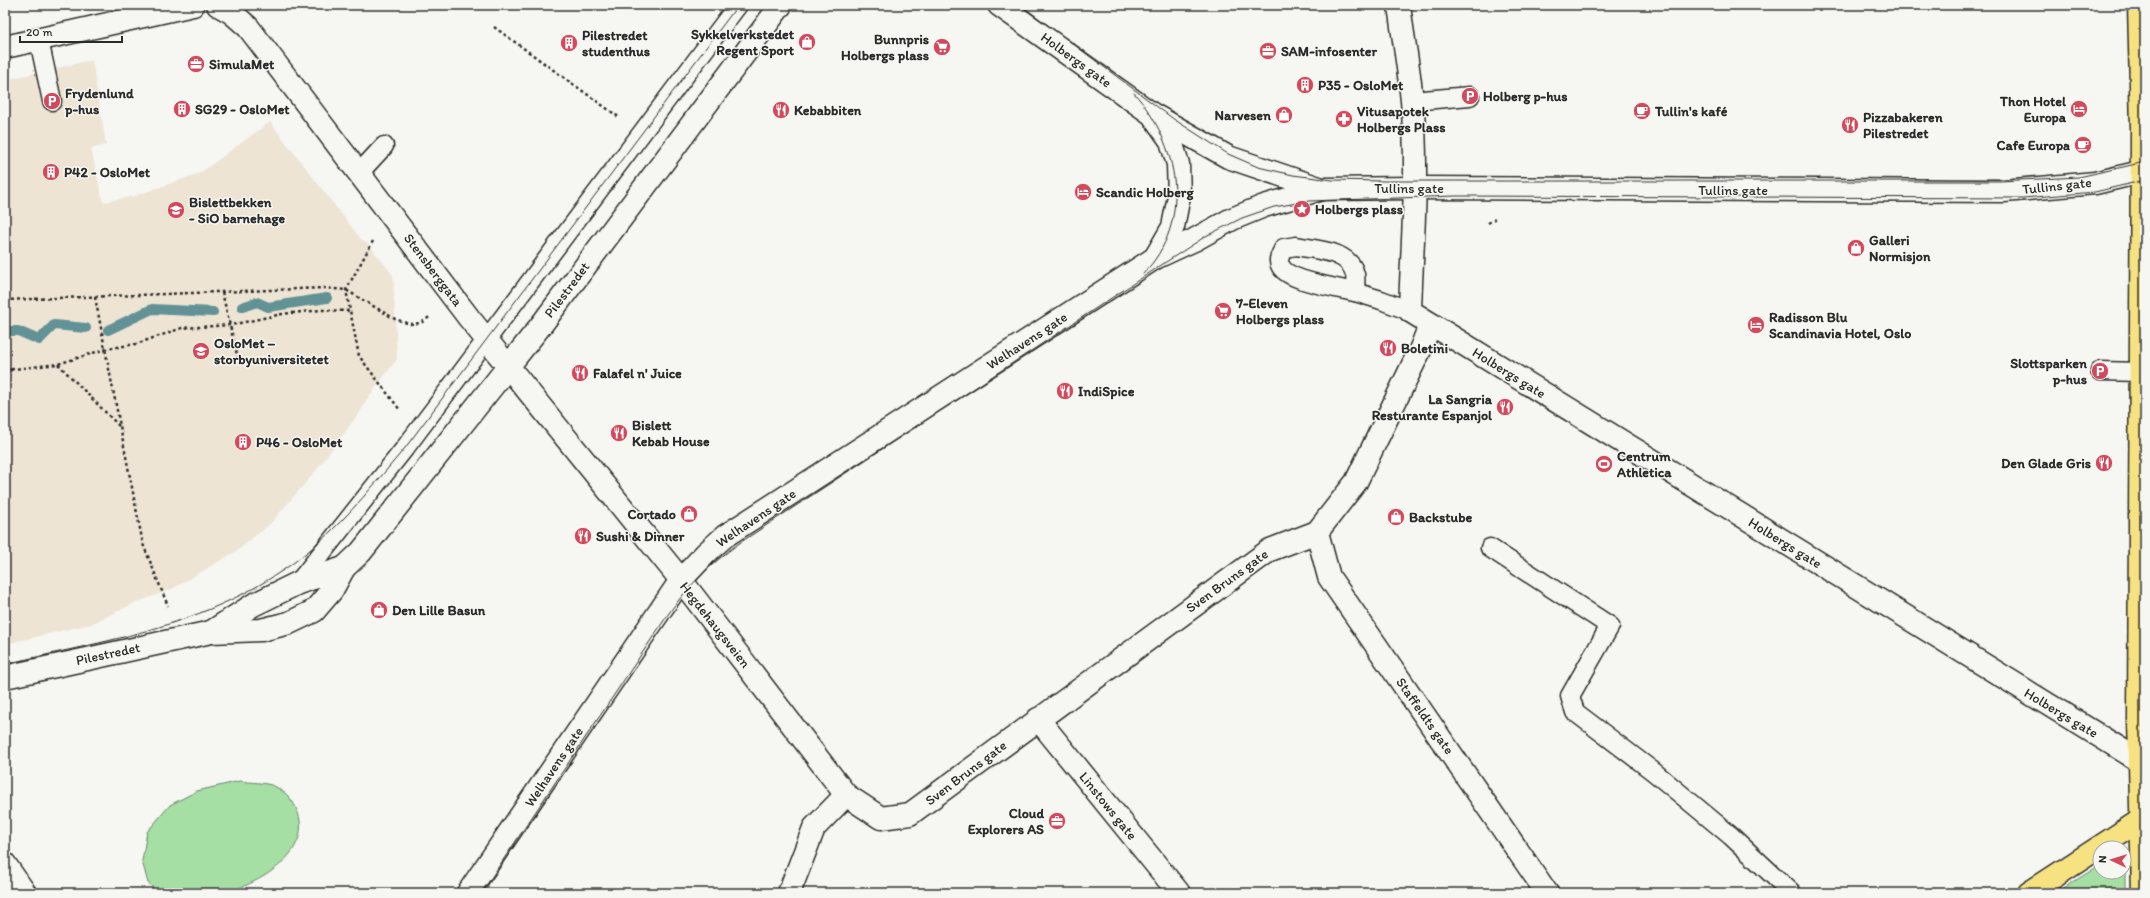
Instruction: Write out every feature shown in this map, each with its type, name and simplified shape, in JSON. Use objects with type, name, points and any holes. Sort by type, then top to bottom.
[{"type":"main road","points":[[2139,5],[2144,172],[2140,372],[2140,761],[2143,893]]},
{"type":"main road","points":[[2029,893],[2141,820]]},
{"type":"street","points":[[5,47],[193,5]]},
{"type":"street","name":"Stensberggata","points":[[218,5],[232,13],[248,28],[487,339],[509,365]]},
{"type":"street","name":"Pilestredet","points":[[5,677],[211,632],[261,630],[289,623],[314,611],[332,590],[344,568],[361,552],[509,365],[782,5]]},
{"type":"street","name":"Holbergs gate","points":[[999,5],[1152,114]]},
{"type":"street","points":[[1317,532],[1356,482],[1421,348],[1430,325],[1410,311],[1414,188],[1412,101],[1399,5]]},
{"type":"street","points":[[1152,114],[1228,157],[1322,189]]},
{"type":"street","points":[[1152,114],[1171,141],[1178,164],[1180,196],[1173,227],[1155,258]]},
{"type":"street","name":"Tullins gate","points":[[1322,189],[1414,188],[2004,191],[2095,183],[2144,172]]},
{"type":"street","points":[[1155,258],[1232,219],[1264,206],[1322,189]]},
{"type":"street","name":"Welhavens gate","points":[[468,893],[681,580],[706,553],[725,536],[1155,258]]},
{"type":"street","name":"Holbergs gate","points":[[1430,325],[2140,761]]},
{"type":"street","name":"Hegdehaugsveien","points":[[509,365],[681,580],[846,795]]},
{"type":"street","name":"Sven Bruns gate","points":[[846,795],[881,818],[910,814],[1270,550],[1317,532]]},
{"type":"street","name":"Staffeldts gate","points":[[1317,532],[1329,577],[1547,893]]},
{"type":"street","name":"Pilestredet","points":[[211,632],[253,605],[298,583],[344,568]]},
{"type":"street","name":"Linstows gate","points":[[1038,719],[1179,893]]},
{"type":"street","points":[[789,893],[814,828],[846,795]]},
{"type":"street","points":[[5,864],[25,893]]},
{"type":"lane","points":[[298,583],[487,339],[738,5]]},
{"type":"lane","points":[[39,40],[52,101]]},
{"type":"lane","points":[[1412,101],[1470,96]]},
{"type":"lane","points":[[359,173],[384,146]]},
{"type":"lane","points":[[1355,292],[1410,311]]},
{"type":"lane","points":[[2100,371],[2140,372]]},
{"type":"lane","points":[[1490,548],[1610,626],[1570,696],[1575,712],[1654,772],[1731,836],[1792,893]]},
{"type":"path","points":[[494,27],[624,121]]},
{"type":"path","points":[[375,239],[369,245],[346,290],[359,356],[405,416]]},
{"type":"path","points":[[5,300],[96,298],[324,288],[346,290],[396,319],[410,324],[422,323],[432,316]]},
{"type":"path","points":[[222,292],[239,363]]},
{"type":"path","points":[[96,298],[143,544],[168,606]]},
{"type":"path","points":[[5,370],[12,371],[58,364],[106,350],[136,344],[182,328],[231,325],[282,314],[322,310],[350,311]]},
{"type":"path","points":[[58,364],[121,428]]},
{"type":"path","points":[[5,365],[12,371]]},
{"type":"shaded area","name":"OsloMet – storbyuniversitetet","points":[[92,60],[106,145],[91,149],[103,202],[135,196],[200,173],[270,122],[360,238],[369,245],[393,275],[397,359],[367,399],[360,412],[314,473],[270,524],[238,550],[172,589],[137,602],[91,624],[5,644],[5,80]]},
{"type":"green space","points":[[240,781],[272,785],[284,792],[290,798],[298,813],[300,827],[298,840],[291,852],[269,873],[243,887],[230,891],[206,894],[164,893],[157,891],[148,883],[142,861],[147,832],[170,805],[197,791]]},
{"type":"green space","points":[[2092,870],[2092,880],[2125,880],[2125,893],[2056,893]]},
{"type":"waterway","points":[[242,307],[257,302],[268,307],[327,298]]},
{"type":"waterway","points":[[108,330],[152,309],[213,312]]},
{"type":"waterway","points":[[5,331],[18,331],[39,340],[54,325],[86,328]]},
{"type":"tram line","points":[[5,664],[129,635],[169,624],[208,610],[246,592],[282,571],[317,544],[352,510],[405,448],[738,5]]},
{"type":"tram line","points":[[1021,5],[1175,120],[1228,154],[1258,167],[1293,175],[1332,180],[1384,181],[2000,181],[2079,177],[2145,162]]},
{"type":"tram line","points":[[1134,93],[1149,113],[1162,135],[1170,159],[1174,183],[1174,207],[1169,231],[1159,253],[1143,274]]},
{"type":"tram line","points":[[481,893],[669,613],[684,593],[719,559],[738,544],[1169,260],[1206,236],[1242,218],[1274,207],[1309,201],[1456,196],[2023,198],[2095,192],[2145,180]]},
{"type":"place","name":"Sykkelverkstedet Regent Sport","points":[[807,42]]},
{"type":"place","name":"Pilestredet studenthus","points":[[569,43]]},
{"type":"place","name":"Bunnpris Holbergs plass","points":[[942,47]]},
{"type":"place","name":"SAM-infosenter","points":[[1268,51]]},
{"type":"place","name":"SimulaMet","points":[[196,64]]},
{"type":"place","name":"P35 - OsloMet","points":[[1305,85]]},
{"type":"place","name":"Holberg p-hus","points":[[1470,96]]},
{"type":"place","name":"Frydenlund p-hus","points":[[52,101]]},
{"type":"place","name":"SG29 - OsloMet","points":[[182,109]]},
{"type":"place","name":"Thon Hotel Europa","points":[[2079,109]]},
{"type":"place","name":"Kebabbiten","points":[[781,110]]},
{"type":"place","name":"Tullin's kafé","points":[[1642,111]]},
{"type":"place","name":"Narvesen","points":[[1284,115]]},
{"type":"place","name":"Vitusapotek Holbergs Plass","points":[[1344,119]]},
{"type":"place","name":"Pizzabakeren Pilestredet","points":[[1850,125]]},
{"type":"place","name":"Cafe Europa","points":[[2083,145]]},
{"type":"place","name":"P42 - OsloMet","points":[[51,172]]},
{"type":"place","name":"Scandic Holberg","points":[[1083,192]]},
{"type":"place","name":"Holbergs plass","points":[[1302,209]]},
{"type":"place","name":"Bislettbekken - SiO barnehage","points":[[176,210]]},
{"type":"place","name":"Galleri Normisjon","points":[[1856,248]]},
{"type":"place","name":"7-Eleven Holbergs plass","points":[[1223,311]]},
{"type":"place","name":"Radisson Blu Scandinavia Hotel, Oslo","points":[[1756,325]]},
{"type":"place","name":"Boletini","points":[[1388,348]]},
{"type":"place","name":"OsloMet – storbyuniversitetet","points":[[201,351]]},
{"type":"place","name":"Slottsparken p-hus","points":[[2100,371]]},
{"type":"place","name":"Falafel n' Juice","points":[[580,373]]},
{"type":"place","name":"IndiSpice","points":[[1065,391]]},
{"type":"place","name":"La Sangria Resturante Espanjol","points":[[1505,407]]},
{"type":"place","name":"Bislett Kebab House","points":[[619,433]]},
{"type":"place","name":"P46 - OsloMet","points":[[243,442]]},
{"type":"place","name":"Den Glade Gris","points":[[2104,463]]},
{"type":"place","name":"Centrum Athletica","points":[[1604,464]]},
{"type":"place","name":"Cortado","points":[[689,514]]},
{"type":"place","name":"Backstube","points":[[1396,517]]},
{"type":"place","name":"Sushi & Dinner","points":[[583,536]]},
{"type":"place","name":"Den Lille Basun","points":[[379,610]]},
{"type":"place","name":"Cloud Explorers AS","points":[[1057,821]]}]
